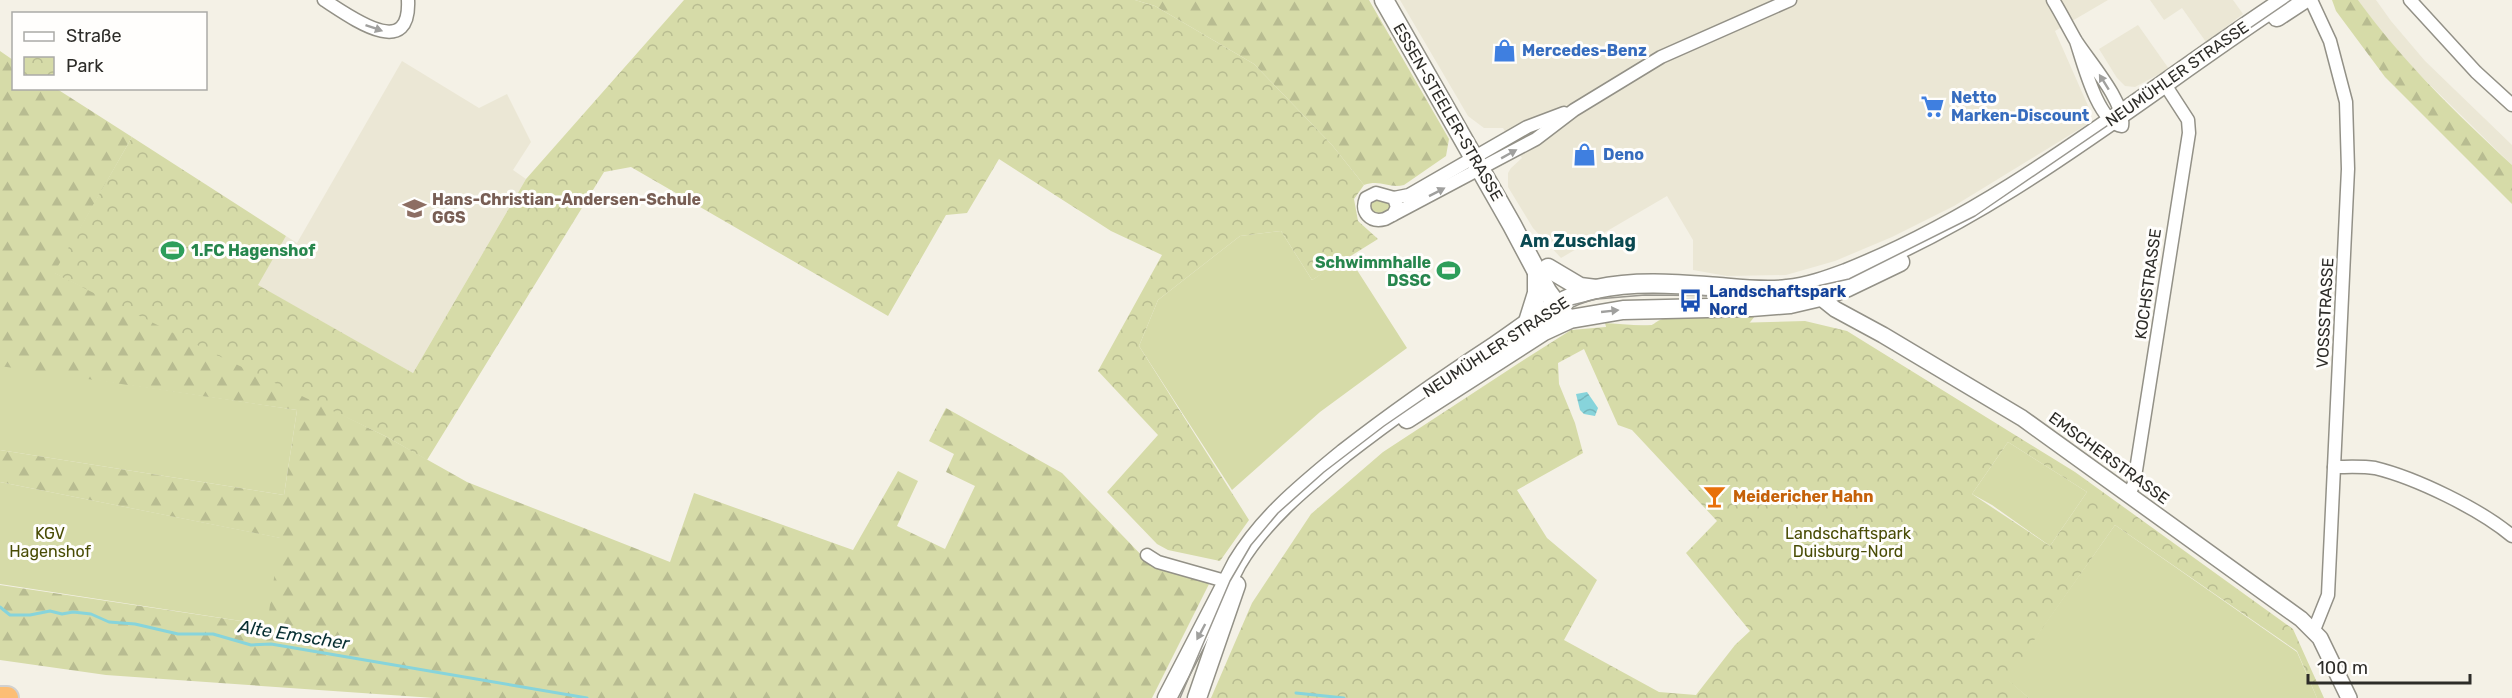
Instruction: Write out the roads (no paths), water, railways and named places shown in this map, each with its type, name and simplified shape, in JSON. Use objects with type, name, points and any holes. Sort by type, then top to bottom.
[{"type":"highway","points":[[0,698],[7,698]]},
{"type":"main road","name":"ESSEN-STEELER-STRASSE","points":[[1384,0],[1512,225],[1529,242],[1564,309]]},
{"type":"main road","name":"NEUMÜHLER STRASSE","points":[[2168,88],[2285,0]]},
{"type":"main road","name":"NEUMÜHLER STRASSE","points":[[1197,698],[1232,582],[1248,544],[1262,527],[1323,471],[1441,381],[1527,325],[1564,309],[1596,289],[1643,284],[1818,291],[1848,287],[1977,222],[2118,120],[2303,0]]},
{"type":"main road","points":[[1527,325],[1542,269],[1581,287],[1596,289]]},
{"type":"main road","name":"NEUMÜHLER STRASSE","points":[[1167,698],[1232,582],[1269,534],[1328,478],[1388,432],[1544,331],[1564,309],[1751,307],[1790,304],[1818,291]]},
{"type":"street","points":[[324,0],[368,27],[382,32],[393,31],[400,27],[408,12],[408,0]]},
{"type":"street","points":[[1477,163],[1385,219],[1375,220],[1366,215],[1363,207],[1366,198],[1376,193],[1394,198],[1409,195],[1477,163],[1536,139],[1574,110],[1661,57],[1790,0]]},
{"type":"street","points":[[2052,0],[2076,41],[2092,89],[2118,120]]},
{"type":"street","name":"VOSSSTRASSE","points":[[2311,0],[2330,41],[2346,102],[2348,169],[2328,595],[2314,630]]},
{"type":"street","points":[[2410,0],[2476,72],[2512,105]]},
{"type":"street","name":"KOCHSTRASSE","points":[[2129,495],[2150,387],[2189,133],[2188,120],[2168,88]]},
{"type":"street","points":[[1393,215],[1396,207],[1394,198]]},
{"type":"street","name":"EMSCHERSTRASSE","points":[[1818,291],[1844,315],[1883,335],[2022,418],[2314,630],[2349,698]]},
{"type":"street","points":[[2334,467],[2373,468],[2392,473],[2449,497],[2500,526],[2512,536]]},
{"type":"street","points":[[1147,555],[1158,562],[1232,582]]},
{"type":"water","points":[[1587,392],[1598,408],[1595,416],[1584,414],[1580,410],[1576,394]]},
{"type":"waterway","name":"Alte Emscher","points":[[0,607],[10,615],[30,615],[50,611],[62,614],[73,612],[91,614],[109,622],[135,624],[178,634],[213,634],[251,645],[271,644],[587,698]]},
{"type":"waterway","name":"Alte Emscher","points":[[1296,693],[1344,698]]},
{"type":"tram line","points":[[1180,698],[1230,581],[1251,545],[1278,513],[1324,472],[1384,426],[1528,327],[1568,306],[1597,299],[1645,295],[1751,296],[1786,293],[1849,279],[1975,216],[2291,0]]},
{"type":"place","name":"Mercedes-Benz","points":[[1504,50]]},
{"type":"place","name":"Netto Marken-Discount","points":[[1933,106]]},
{"type":"place","name":"Deno","points":[[1585,154]]},
{"type":"place","name":"Hans-Christian-Andersen-Schule GGS","points":[[414,208]]},
{"type":"place","name":"1.FC Hagenshof","points":[[173,250]]},
{"type":"place","name":"Schwimmhalle DSSC","points":[[1449,271]]},
{"type":"place","name":"Landschaftspark Nord","points":[[1691,300]]},
{"type":"place","name":"Meidericher Hahn","points":[[1715,496]]},
{"type":"district","name":"Am Zuschlag","points":[[1578,241]]},
{"type":"park label","name":"KGV Hagenshof","points":[[50,542]]},
{"type":"park label","name":"Landschaftspark Duisburg-Nord","points":[[1848,542]]}]
